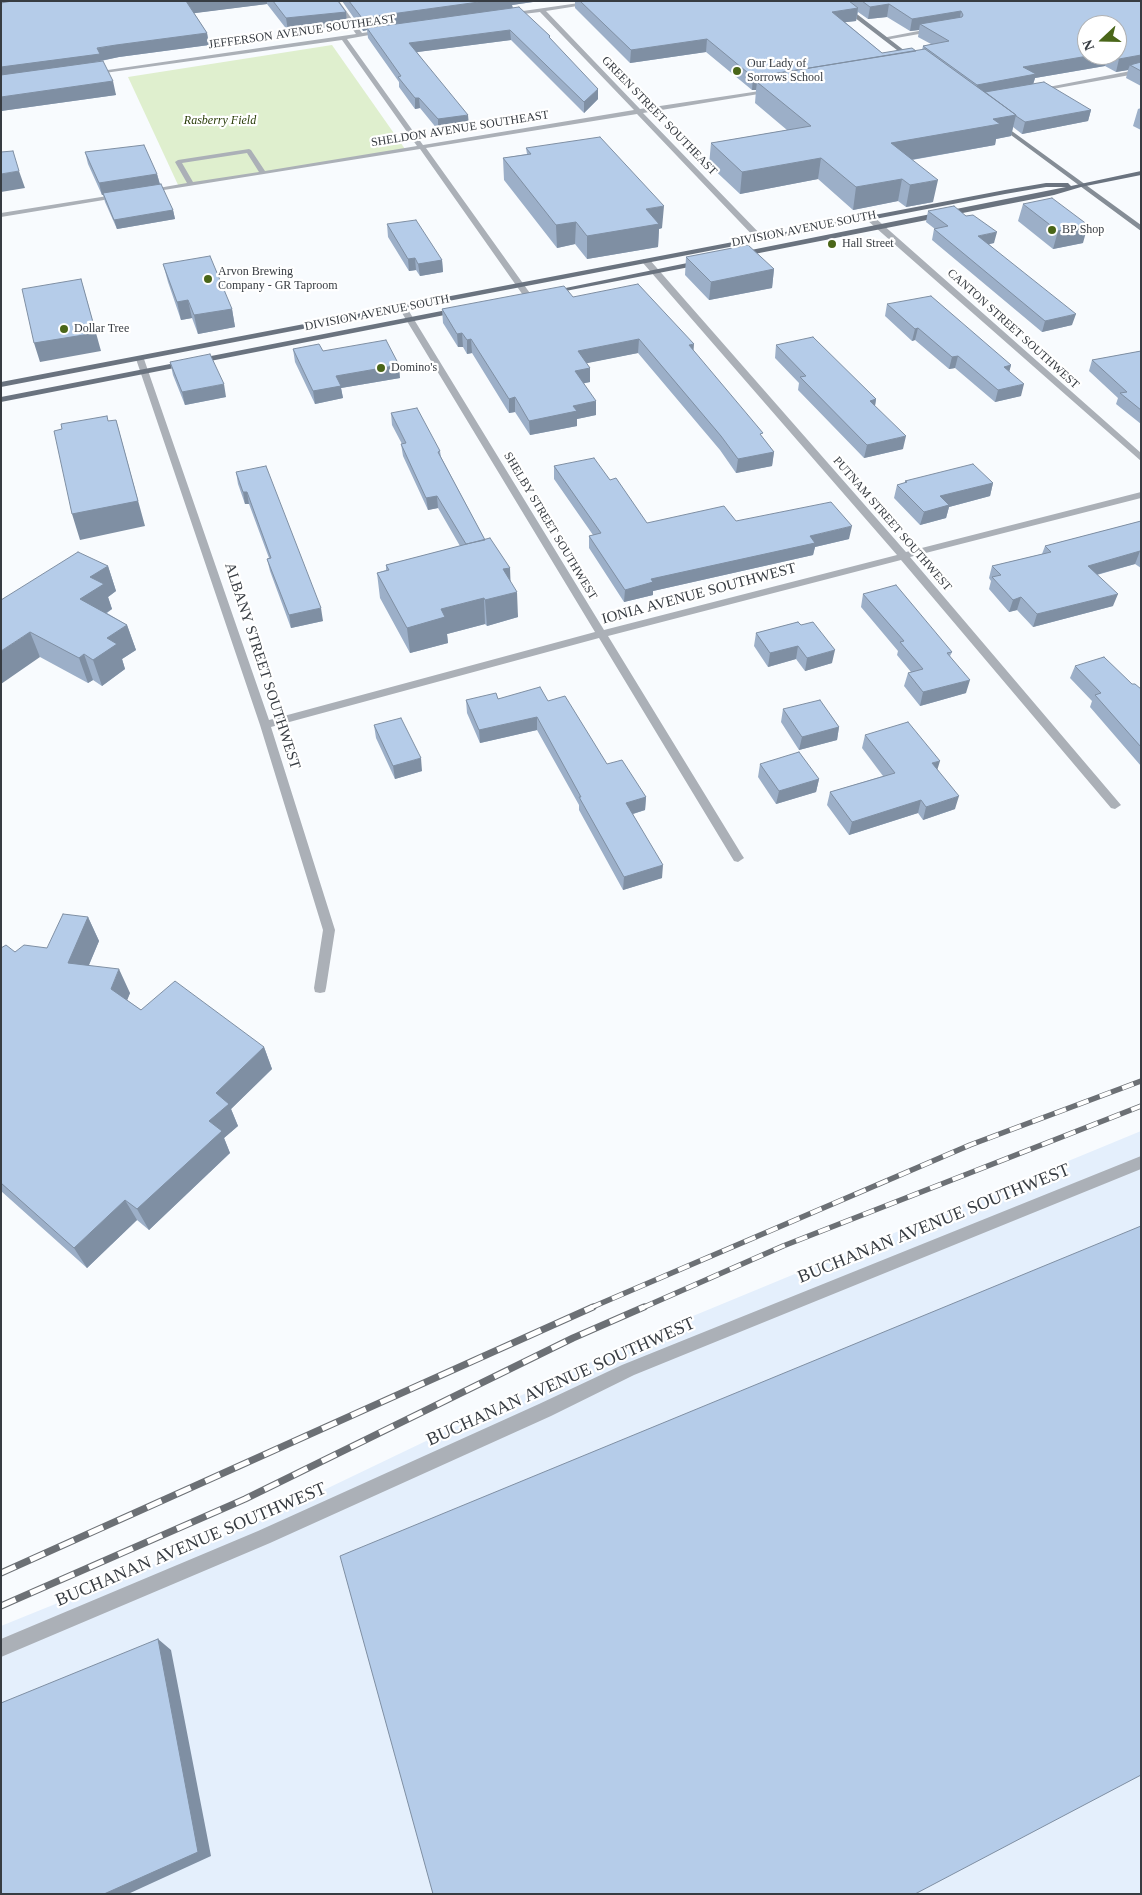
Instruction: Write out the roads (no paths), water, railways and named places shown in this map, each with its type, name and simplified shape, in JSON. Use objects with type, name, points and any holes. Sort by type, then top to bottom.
[{"type":"main road","points":[[836,1],[916,62]]},
{"type":"main road","points":[[993,119],[1141,229]]},
{"type":"main road","name":"DIVISION AVENUE SOUTH","points":[[1,385],[1046,185],[1080,184],[1141,173]]},
{"type":"main road","name":"DIVISION AVENUE SOUTH","points":[[732,256],[1054,193],[1080,184]]},
{"type":"main road","points":[[518,298],[713,260]]},
{"type":"main road","name":"DIVISION AVENUE SOUTH","points":[[1,400],[469,308]]},
{"type":"street","points":[[336,1],[360,35]]},
{"type":"street","points":[[503,15],[606,1]]},
{"type":"street","name":"GREEN STREET SOUTHEAST","points":[[541,10],[761,239]]},
{"type":"street","points":[[885,38],[939,30]]},
{"type":"street","name":"JEFFERSON AVENUE SOUTHEAST","points":[[83,74],[388,31]]},
{"type":"street","points":[[343,38],[528,296]]},
{"type":"street","points":[[1027,91],[1141,71]]},
{"type":"street","name":"SHELDON AVENUE SOUTHEAST","points":[[144,192],[778,89]]},
{"type":"street","points":[[191,185],[178,162],[250,151],[263,173]]},
{"type":"street","points":[[1,215],[125,196]]},
{"type":"street","name":"CANTON STREET SOUTHWEST","points":[[870,218],[1141,458]]},
{"type":"street","name":"PUTNAM STREET SOUTHWEST","points":[[646,261],[903,556],[1116,805]]},
{"type":"street","name":"SHELBY STREET SOUTHWEST","points":[[404,308],[738,858]]},
{"type":"street","name":"ALBANY STREET SOUTHWEST","points":[[140,359],[265,725],[329,930],[320,988]]},
{"type":"street","name":"IONIA AVENUE SOUTHWEST","points":[[265,725],[601,634],[1141,494]]},
{"type":"street","name":"BUCHANAN AVENUE SOUTHWEST","points":[[1,1648],[264,1537],[536,1414],[628,1370],[1141,1162]]},
{"type":"railway","points":[[590,1308],[970,1145],[1141,1081]]},
{"type":"railway","points":[[642,1308],[783,1246],[1141,1106]]},
{"type":"railway","points":[[1,1573],[593,1307]]},
{"type":"railway","points":[[1,1606],[245,1499],[573,1338],[644,1307]]},
{"type":"place","name":"Our Lady of Sorrows School","points":[[737,71]]},
{"type":"place","name":"BP Shop","points":[[1052,230]]},
{"type":"place","name":"Hall Street","points":[[832,244]]},
{"type":"place","name":"Arvon Brewing Company - GR Taproom","points":[[208,279]]},
{"type":"place","name":"Dollar Tree","points":[[64,329]]},
{"type":"place","name":"Domino's","points":[[381,368]]},
{"type":"park label","name":"Rasberry Field","points":[[220,121]]}]
